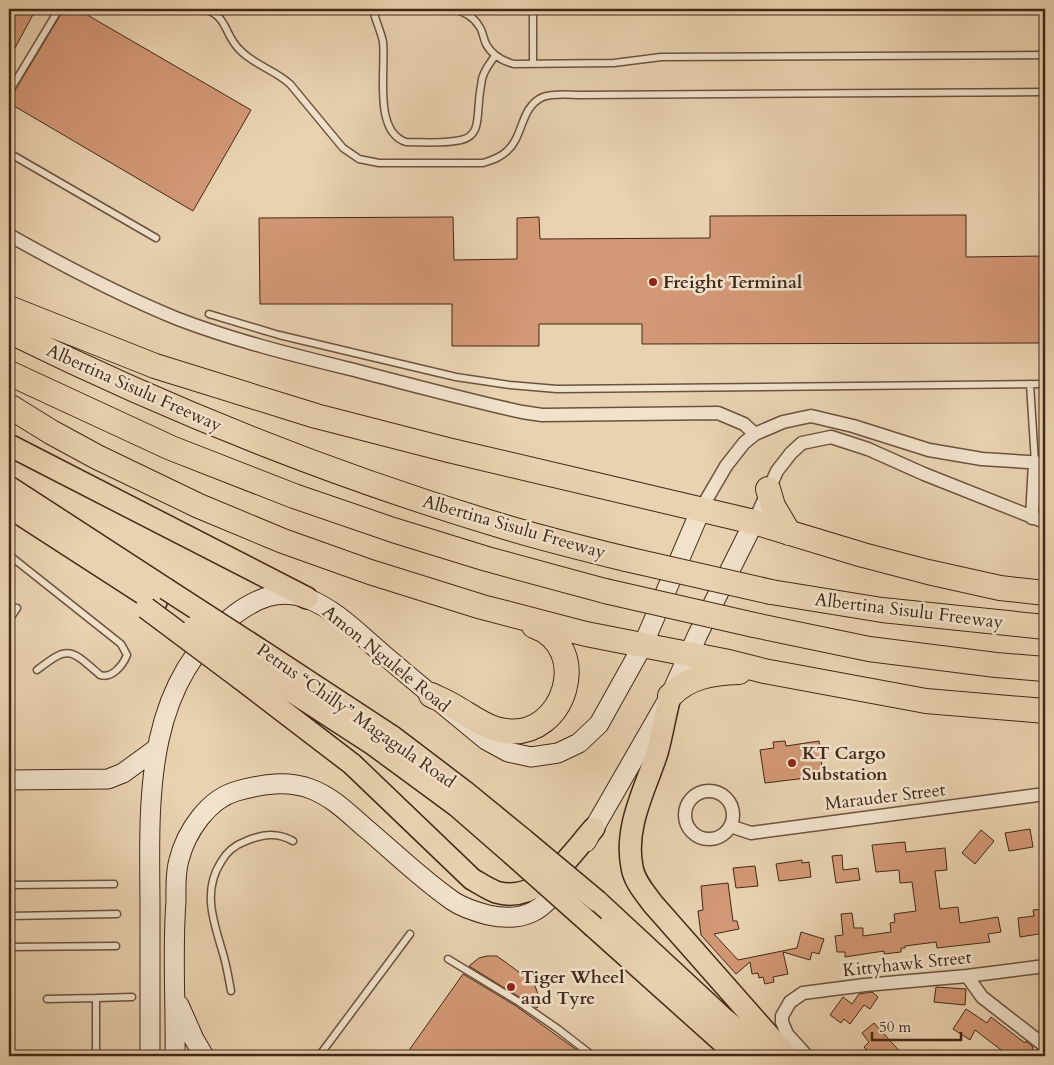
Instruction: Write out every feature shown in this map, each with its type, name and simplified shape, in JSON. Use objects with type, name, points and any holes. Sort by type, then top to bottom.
[{"type":"highway","points":[[9,308],[155,366],[316,416],[448,450],[754,522],[928,572],[1000,588],[1045,593]]},
{"type":"highway","name":"Albertina Sisulu Freeway","points":[[9,331],[84,368],[192,416],[310,462],[506,528],[626,559],[772,592],[882,610],[1045,627]]},
{"type":"highway","name":"Albertina Sisulu Freeway","points":[[9,373],[171,448],[294,496],[393,530],[487,559],[605,591],[869,649],[996,665],[1045,669]]},
{"type":"highway","points":[[9,406],[51,432],[199,506],[283,541],[370,572],[482,607],[586,634],[729,662],[764,671],[926,701],[1045,711]]},
{"type":"highway","points":[[768,489],[773,506],[789,533]]},
{"type":"highway","points":[[431,695],[454,706],[477,721],[506,732],[520,732],[534,728],[554,711],[561,700],[566,677],[566,666],[564,655],[555,639],[539,628],[482,607]]},
{"type":"highway","points":[[670,697],[679,687],[698,677],[722,672],[764,671]]},
{"type":"main road","points":[[9,445],[306,598]]},
{"type":"main road","name":"Petrus “Chilly” Magagula Road","points":[[9,487],[156,600]]},
{"type":"main road","name":"Petrus “Chilly” Magagula Road","points":[[9,507],[156,600],[253,666],[393,738],[464,791],[594,928],[738,1056]]},
{"type":"main road","name":"Amon Ngulele Road","points":[[150,1056],[149,809],[156,748],[172,697],[195,654],[224,623],[250,604],[269,596],[287,593],[306,598],[337,616],[486,740],[508,752],[531,757],[558,753],[580,743],[600,724],[643,645],[701,509]]},
{"type":"main road","points":[[175,1056],[176,996],[174,951],[178,861],[189,832],[213,805],[232,792],[260,784],[284,783],[310,788],[332,800],[455,902],[478,913],[500,918],[518,918],[535,911],[547,903],[561,884],[670,697],[688,655],[754,522]]},
{"type":"main road","points":[[156,600],[253,666],[472,879],[496,892],[517,894],[535,888],[552,874],[594,828]]},
{"type":"main road","points":[[670,697],[657,751],[632,827],[630,853],[632,869],[653,904],[787,1056]]},
{"type":"main road","points":[[9,780],[108,779],[123,773],[156,748]]},
{"type":"main road","name":"Petrus “Chilly” Magagula Road","points":[[518,847],[597,901],[722,1017],[768,1056]]},
{"type":"main road","points":[[176,996],[192,1034],[204,1056]]},
{"type":"street","points":[[9,235],[69,269],[140,303],[180,320],[234,339],[281,352],[522,412],[542,414],[718,414],[744,424],[755,434]]},
{"type":"street","points":[[701,509],[726,466],[755,434],[783,422],[811,416],[853,426],[928,450],[982,459],[1040,463],[1032,518]]},
{"type":"street","points":[[754,522],[768,489],[781,465],[791,453],[802,443],[831,437],[868,449],[924,474],[1045,522]]},
{"type":"street","name":"Marauder Street","points":[[730,826],[752,832],[1045,794]]},
{"type":"street","name":"Kittyhawk Street","points":[[807,1056],[786,1034],[782,1022],[782,1016],[790,1002],[803,993],[1045,966]]},
{"type":"street","points":[[967,976],[982,997],[1045,1046]]},
{"type":"lane","points":[[9,92],[59,9]]},
{"type":"lane","points":[[205,9],[222,20],[237,48],[282,76],[290,84],[343,148],[359,159],[378,164],[483,163],[498,158],[509,150],[527,112],[536,102],[544,97],[551,96],[1045,92]]},
{"type":"lane","points":[[373,9],[383,42],[384,108],[391,128],[401,140],[406,142],[455,141],[463,140],[470,136],[475,131],[478,121],[482,79],[486,68],[495,56]]},
{"type":"lane","points":[[453,9],[464,12],[477,23],[486,43],[495,56],[505,62],[514,64],[614,62],[661,57],[1045,55]]},
{"type":"lane","points":[[533,9],[533,64]]},
{"type":"lane","points":[[9,153],[156,238]]},
{"type":"lane","points":[[209,314],[279,335],[456,377],[510,386],[557,389],[1045,384]]},
{"type":"lane","points":[[1030,384],[1040,463]]},
{"type":"lane","points":[[9,555],[121,644],[127,654],[117,670],[108,676],[100,675],[81,659],[66,653],[55,656],[37,670]]},
{"type":"lane","points":[[9,620],[17,608]]},
{"type":"lane","points":[[231,991],[211,912],[210,896],[215,871],[230,850],[237,844],[270,834],[285,836],[294,841]]},
{"type":"lane","points":[[9,885],[114,884]]},
{"type":"lane","points":[[9,916],[118,914]]},
{"type":"lane","points":[[319,1056],[336,1036],[410,934]]},
{"type":"lane","points":[[9,947],[116,946]]},
{"type":"lane","points":[[448,959],[519,1002],[594,1056]]},
{"type":"lane","points":[[46,999],[132,997]]},
{"type":"lane","points":[[96,998],[96,1056]]},
{"type":"building","points":[[9,9],[36,9],[9,59]]},
{"type":"building","points":[[64,9],[77,9],[251,110],[193,211],[9,103]]},
{"type":"building","name":"Freight Terminal","points":[[966,215],[966,257],[1045,256],[1045,343],[642,344],[642,324],[539,324],[539,346],[452,346],[452,304],[260,304],[259,218],[453,217],[454,260],[517,259],[517,218],[539,217],[540,239],[710,238],[710,216]]},
{"type":"building","name":"KT Cargo Substation","points":[[785,741],[786,746],[819,741],[823,776],[765,783],[760,750],[774,748],[773,742]]},
{"type":"building","points":[[1030,829],[1033,847],[1009,851],[1005,833]]},
{"type":"building","points":[[981,830],[994,841],[975,864],[962,853]]},
{"type":"building","points":[[905,842],[906,852],[945,848],[947,870],[935,871],[940,909],[958,907],[960,923],[998,917],[1001,932],[988,934],[990,942],[937,948],[936,942],[905,946],[905,948],[901,948],[901,952],[884,954],[884,951],[845,957],[845,952],[837,952],[835,936],[843,935],[841,914],[852,913],[854,928],[863,928],[863,936],[891,932],[890,923],[895,922],[894,914],[916,911],[912,882],[900,883],[899,870],[876,872],[872,845]]},
{"type":"building","points":[[842,855],[843,870],[858,868],[860,880],[836,883],[832,856]]},
{"type":"building","points":[[802,860],[802,863],[809,862],[811,877],[779,881],[776,864]]},
{"type":"building","points":[[755,866],[758,886],[736,888],[733,868]]},
{"type":"building","points":[[728,883],[733,921],[737,921],[739,929],[714,934],[738,960],[797,948],[801,932],[824,939],[819,954],[812,952],[810,960],[783,952],[788,974],[773,977],[774,982],[765,984],[763,977],[759,978],[758,973],[752,974],[750,962],[736,974],[701,935],[698,911],[703,910],[701,886]]},
{"type":"building","points":[[1045,909],[1045,933],[1020,937],[1018,918],[1034,916],[1033,910]]},
{"type":"building","points":[[497,956],[534,983],[539,997],[537,1008],[469,966],[479,958]]},
{"type":"building","points":[[463,974],[516,1006],[585,1056],[405,1056]]},
{"type":"building","points":[[936,987],[966,989],[965,1005],[934,1002]]},
{"type":"building","points":[[872,992],[878,997],[870,1009],[864,1005],[850,1024],[844,1019],[841,1023],[830,1015],[843,997],[852,1004],[859,994]]},
{"type":"building","points":[[966,1009],[987,1023],[991,1017],[1025,1043],[1026,1041],[1033,1047],[1032,1049],[1042,1056],[1009,1056],[975,1030],[970,1040],[953,1029]]},
{"type":"building","points":[[874,1023],[904,1056],[872,1056],[864,1047],[869,1042],[862,1033]]},
{"type":"place","name":"Freight Terminal","points":[[653,282]]},
{"type":"place","name":"KT Cargo Substation","points":[[792,763]]},
{"type":"place","name":"Tiger Wheel and Tyre","points":[[511,987]]}]
